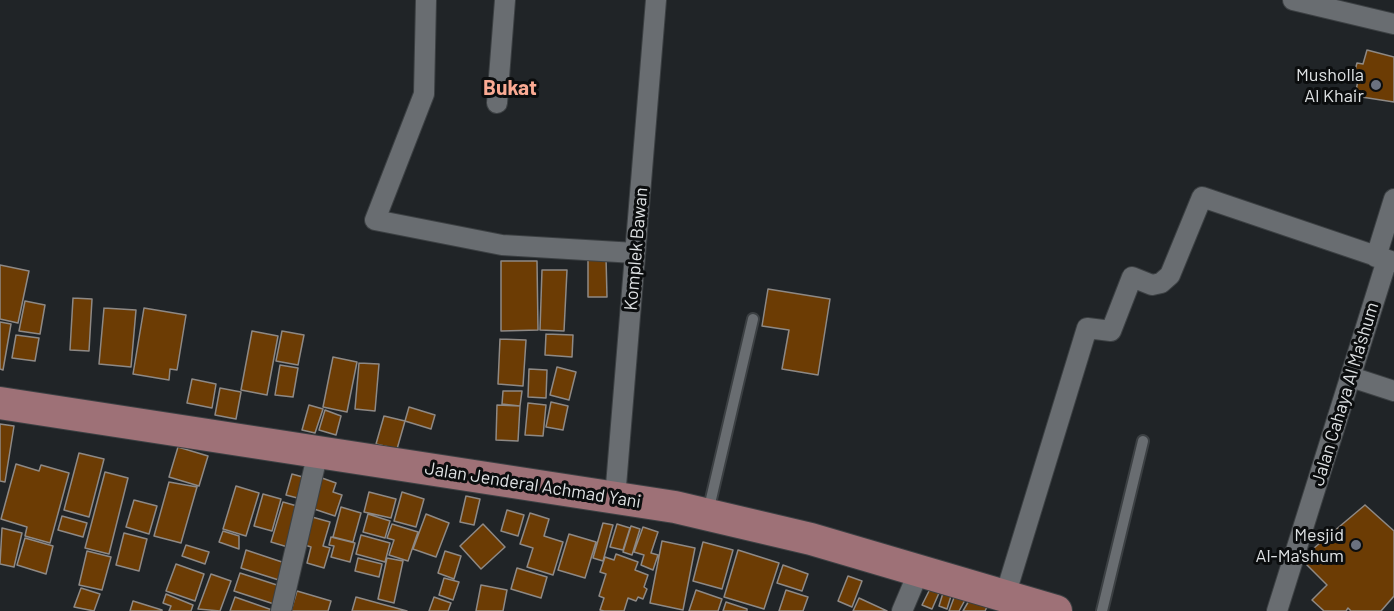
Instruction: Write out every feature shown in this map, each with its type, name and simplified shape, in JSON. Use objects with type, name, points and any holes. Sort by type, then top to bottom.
[{"type":"main road","name":"Jalan Jenderal Achmad Yani","points":[[0,403],[615,498],[708,515],[811,538],[1056,611]]},
{"type":"street","points":[[426,0],[424,94],[406,135],[375,220],[502,245],[635,253]]},
{"type":"street","points":[[497,103],[505,0]]},
{"type":"street","name":"Komplek Bawan","points":[[615,498],[656,0]]},
{"type":"street","points":[[1293,0],[1394,24]]},
{"type":"street","points":[[1005,596],[1087,328],[1111,331],[1132,277],[1152,285],[1161,283],[1170,275],[1202,197],[1386,260]]},
{"type":"street","name":"Jalan Cahaya Al Ma'shum","points":[[1277,611],[1386,260],[1394,200]]},
{"type":"street","points":[[1351,377],[1394,391]]},
{"type":"street","points":[[281,611],[318,452]]},
{"type":"street","points":[[902,611],[919,571]]},
{"type":"lane","points":[[708,515],[753,319]]},
{"type":"lane","points":[[1102,611],[1143,441]]},
{"type":"building","name":"Musholla Al Khair","points":[[1367,50],[1394,57],[1394,102],[1355,96],[1359,75],[1354,74],[1357,63],[1363,64]]},
{"type":"building","points":[[606,257],[607,297],[588,297],[588,258]]},
{"type":"building","points":[[501,261],[537,261],[538,330],[501,331]]},
{"type":"building","points":[[0,265],[29,271],[18,323],[0,319]]},
{"type":"building","points":[[542,270],[567,270],[564,331],[540,330]]},
{"type":"building","points":[[768,289],[830,299],[818,375],[782,369],[789,330],[762,326]]},
{"type":"building","points":[[73,298],[92,299],[89,351],[70,350]]},
{"type":"building","points":[[25,301],[45,305],[40,334],[19,331]]},
{"type":"building","points":[[104,308],[136,310],[131,367],[99,364]]},
{"type":"building","points":[[144,308],[186,315],[177,370],[170,369],[169,380],[133,374]]},
{"type":"building","points":[[0,322],[11,324],[3,370],[0,369]]},
{"type":"building","points":[[252,331],[278,336],[267,395],[241,390]]},
{"type":"building","points":[[282,331],[304,335],[298,365],[276,361]]},
{"type":"building","points":[[546,334],[573,335],[572,357],[545,355]]},
{"type":"building","points":[[16,335],[39,338],[35,361],[12,358]]},
{"type":"building","points":[[500,339],[526,340],[523,386],[498,384]]},
{"type":"building","points":[[333,357],[357,362],[347,412],[323,407]]},
{"type":"building","points":[[359,363],[379,364],[375,411],[355,409]]},
{"type":"building","points":[[280,365],[298,368],[293,397],[275,395]]},
{"type":"building","points":[[557,367],[576,372],[569,400],[550,395]]},
{"type":"building","points":[[529,369],[547,370],[546,398],[528,397]]},
{"type":"building","points":[[192,379],[216,384],[212,408],[187,403]]},
{"type":"building","points":[[220,388],[241,392],[236,419],[215,415]]},
{"type":"building","points":[[503,391],[522,391],[520,406],[502,404]]},
{"type":"building","points":[[551,402],[568,406],[563,430],[546,427]]},
{"type":"building","points":[[528,403],[546,405],[543,436],[525,435]]},
{"type":"building","points":[[309,405],[323,409],[315,433],[302,430]]},
{"type":"building","points":[[497,405],[520,406],[518,441],[496,440]]},
{"type":"building","points":[[409,407],[435,415],[431,429],[405,421]]},
{"type":"building","points":[[325,410],[341,416],[336,435],[319,430]]},
{"type":"building","points":[[384,416],[405,421],[397,449],[376,444]]},
{"type":"building","points":[[0,424],[14,426],[5,482],[0,481]]},
{"type":"building","points":[[178,447],[208,456],[199,486],[169,477]]},
{"type":"building","points":[[79,453],[104,459],[89,517],[64,510]]},
{"type":"building","points":[[16,464],[39,471],[41,465],[69,473],[50,543],[25,536],[27,527],[1,519]]},
{"type":"building","points":[[105,472],[128,478],[109,554],[85,548]]},
{"type":"building","points":[[292,474],[310,479],[305,500],[286,495]]},
{"type":"building","points":[[322,478],[336,483],[333,492],[342,495],[335,516],[308,507]]},
{"type":"building","points":[[169,482],[197,487],[181,543],[154,536]]},
{"type":"building","points":[[236,486],[259,493],[246,536],[223,529]]},
{"type":"building","points":[[369,492],[396,499],[391,518],[364,512]]},
{"type":"building","points":[[402,492],[424,499],[416,527],[394,521]]},
{"type":"building","points":[[263,494],[281,499],[272,531],[254,526]]},
{"type":"building","points":[[466,496],[480,499],[474,525],[460,522]]},
{"type":"building","points":[[134,500],[157,506],[149,534],[126,527]]},
{"type":"building","points":[[283,502],[304,508],[291,548],[271,542]]},
{"type":"building","name":"Mesjid Al-Ma'shum","points":[[1365,505],[1394,531],[1394,596],[1381,611],[1351,611],[1348,608],[1346,611],[1324,611],[1312,600],[1327,585],[1301,559]]},
{"type":"building","points":[[341,507],[361,513],[353,542],[333,537]]},
{"type":"building","points":[[507,510],[524,515],[518,536],[501,531]]},
{"type":"building","points":[[530,513],[549,519],[544,536],[563,542],[553,575],[527,567],[533,548],[520,544]]},
{"type":"building","points":[[368,514],[390,521],[385,538],[363,532]]},
{"type":"building","points":[[426,514],[449,523],[436,557],[413,549]]},
{"type":"building","points":[[62,516],[87,523],[83,537],[58,530]]},
{"type":"building","points":[[312,517],[330,522],[323,546],[330,548],[324,568],[307,563],[311,547],[305,545]]},
{"type":"building","points":[[603,523],[613,525],[603,561],[593,558]]},
{"type":"building","points":[[392,524],[418,532],[408,561],[389,555],[394,540],[387,538]]},
{"type":"building","points":[[483,524],[505,547],[481,569],[460,546]]},
{"type":"building","points":[[617,524],[630,528],[623,550],[610,547]]},
{"type":"building","points":[[631,526],[640,529],[632,555],[623,552]]},
{"type":"building","points":[[643,527],[658,532],[651,553],[658,555],[653,570],[641,565],[644,555],[634,552]]},
{"type":"building","points":[[2,528],[22,533],[14,567],[0,564]]},
{"type":"building","points":[[223,531],[239,536],[239,549],[219,542]]},
{"type":"building","points":[[124,533],[147,539],[139,571],[116,565]]},
{"type":"building","points":[[569,534],[596,542],[585,578],[558,570]]},
{"type":"building","points":[[361,535],[390,543],[385,562],[356,554]]},
{"type":"building","points":[[331,537],[355,543],[350,562],[331,557],[334,546],[329,545]]},
{"type":"building","points":[[25,538],[53,546],[46,574],[17,565]]},
{"type":"building","points":[[662,541],[695,548],[683,610],[650,603]]},
{"type":"building","points":[[703,542],[733,550],[722,589],[693,581]]},
{"type":"building","points":[[186,545],[209,552],[205,564],[182,556]]},
{"type":"building","points":[[246,550],[291,565],[285,582],[241,568]]},
{"type":"building","points":[[738,550],[779,563],[764,609],[724,597]]},
{"type":"building","points":[[87,551],[111,557],[102,590],[79,585]]},
{"type":"building","points":[[445,551],[461,556],[454,579],[438,573]]},
{"type":"building","points":[[616,554],[638,562],[635,570],[648,575],[644,587],[647,589],[643,599],[638,597],[636,601],[628,598],[624,611],[604,611],[600,610],[604,598],[599,596],[606,574],[600,572],[605,557],[614,560]]},
{"type":"building","points":[[358,558],[382,564],[379,577],[355,571]]},
{"type":"building","points":[[387,558],[403,561],[394,603],[378,599]]},
{"type":"building","points":[[176,564],[204,574],[195,601],[166,591]]},
{"type":"building","points":[[783,565],[808,574],[802,591],[777,583]]},
{"type":"building","points":[[517,568],[547,577],[541,598],[511,589]]},
{"type":"building","points":[[240,573],[280,586],[274,604],[234,591]]},
{"type":"building","points":[[211,574],[231,581],[220,611],[198,609]]},
{"type":"building","points":[[848,576],[862,581],[852,607],[838,601]]},
{"type":"building","points":[[444,578],[459,582],[453,600],[439,595]]},
{"type":"building","points":[[481,585],[507,590],[503,611],[476,611]]},
{"type":"building","points":[[81,588],[100,594],[94,611],[74,607]]},
{"type":"building","points":[[930,589],[939,593],[932,609],[922,605]]},
{"type":"building","points":[[696,590],[722,599],[718,611],[689,611]]},
{"type":"building","points":[[786,590],[808,597],[803,611],[779,611]]},
{"type":"building","points":[[297,591],[331,601],[328,611],[291,611]]},
{"type":"building","points":[[943,593],[951,596],[947,609],[939,606]]},
{"type":"building","points":[[166,594],[193,605],[191,611],[169,611],[171,606],[163,603]]},
{"type":"building","points":[[955,595],[965,600],[959,611],[949,611]]},
{"type":"building","points":[[235,597],[275,611],[230,611]]},
{"type":"building","points":[[356,597],[407,611],[352,611]]},
{"type":"building","points":[[434,597],[451,603],[448,611],[429,611]]},
{"type":"building","points":[[859,598],[887,611],[853,611]]},
{"type":"building","points":[[970,599],[987,607],[985,611],[963,611]]},
{"type":"building","points":[[133,601],[162,610],[162,611],[130,611]]},
{"type":"building","points":[[726,602],[747,609],[747,611],[723,611]]},
{"type":"place","name":"Musholla Al Khair","points":[[1376,85]]},
{"type":"place","name":"Mesjid Al-Ma'shum","points":[[1356,545]]},
{"type":"district","name":"Bukat","points":[[510,88]]}]
